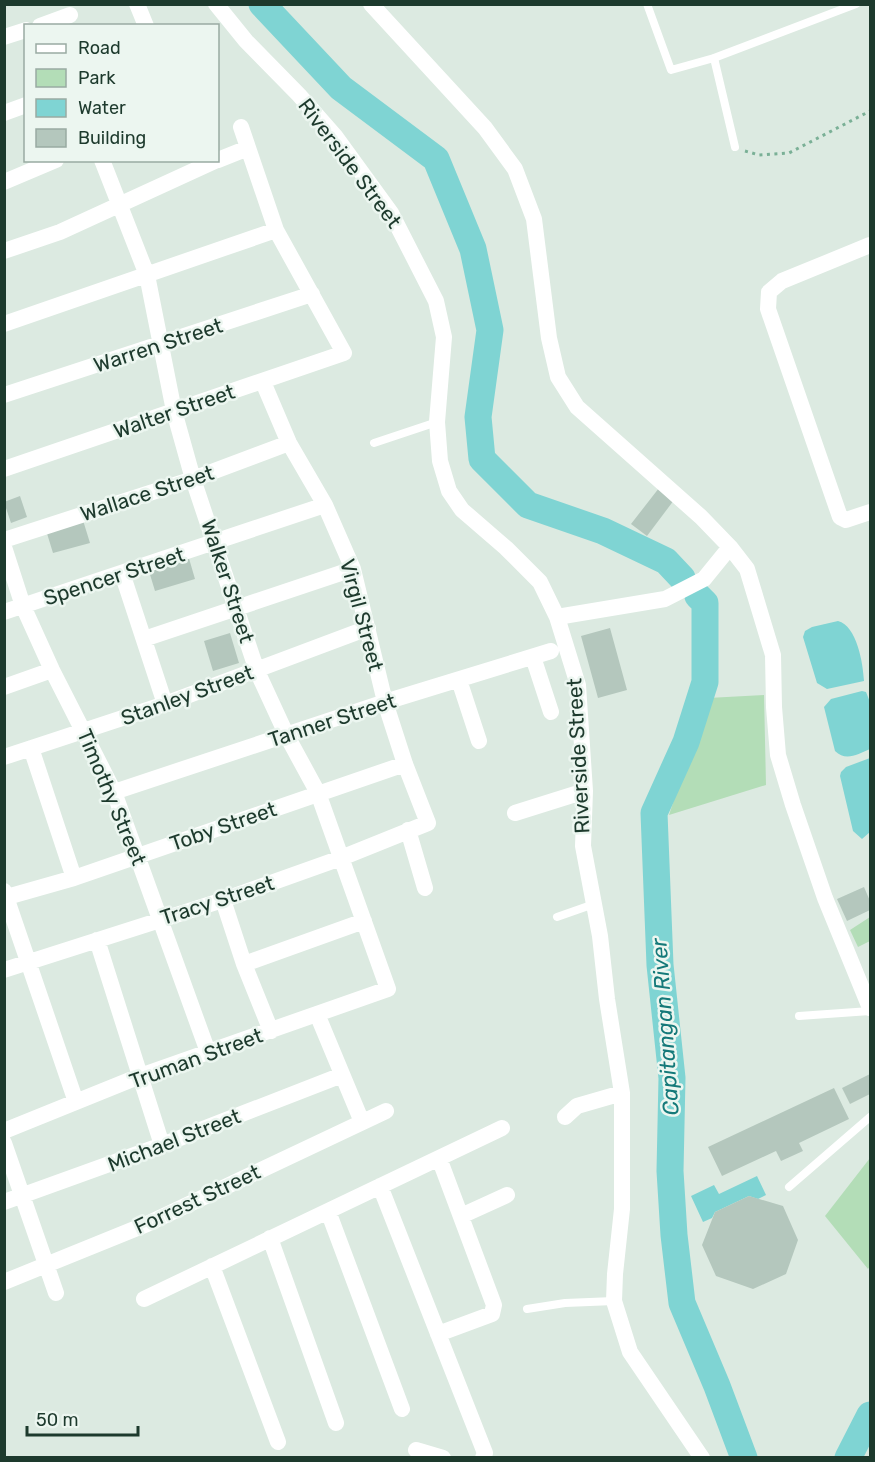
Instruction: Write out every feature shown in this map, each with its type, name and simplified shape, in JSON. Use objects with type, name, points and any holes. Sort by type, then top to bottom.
[{"type":"street","name":"Riverside Street","points":[[216,4],[246,41],[335,136],[391,213],[436,301],[444,337],[437,422],[440,461],[449,491],[462,510],[506,548],[540,582],[557,616],[578,685],[585,791],[583,846],[595,904],[622,1093],[622,1209],[615,1274],[615,1302],[630,1352],[702,1458]]},
{"type":"street","points":[[371,4],[485,128],[514,169],[534,219],[549,339],[558,377],[577,407],[701,517],[730,547],[747,569],[773,655],[778,755],[825,898],[870,1009]]},
{"type":"street","points":[[45,24],[70,15]]},
{"type":"street","points":[[4,37],[24,31]]},
{"type":"street","points":[[4,113],[24,106]]},
{"type":"street","points":[[241,127],[276,230],[312,294]]},
{"type":"street","points":[[219,159],[248,148]]},
{"type":"street","points":[[4,182],[51,162]]},
{"type":"street","name":"Walker Street","points":[[103,162],[147,274],[174,411],[257,671],[287,736],[318,793],[388,989]]},
{"type":"street","points":[[4,251],[60,232],[213,162]]},
{"type":"street","points":[[4,324],[276,230]]},
{"type":"street","points":[[870,245],[782,281],[769,292],[768,309],[840,517],[846,520],[870,512]]},
{"type":"street","name":"Warren Street","points":[[4,395],[312,294]]},
{"type":"street","name":"Walter Street","points":[[4,469],[344,353],[312,294]]},
{"type":"street","name":"Virgil Street","points":[[263,382],[289,443],[325,505],[353,569],[385,702],[405,764],[428,823]]},
{"type":"street","name":"Wallace Street","points":[[4,540],[194,479],[289,443]]},
{"type":"street","name":"Spencer Street","points":[[4,612],[325,505]]},
{"type":"street","name":"Timothy Street","points":[[4,547],[23,606],[52,670],[114,792],[208,1052]]},
{"type":"street","points":[[557,616],[665,599],[704,579],[730,547]]},
{"type":"street","points":[[144,639],[353,569]]},
{"type":"street","points":[[122,573],[165,704]]},
{"type":"street","name":"Stanley Street","points":[[4,757],[165,704],[368,628]]},
{"type":"street","name":"Tanner Street","points":[[114,792],[385,702],[551,651]]},
{"type":"street","points":[[533,657],[550,712]]},
{"type":"street","points":[[4,687],[52,670]]},
{"type":"street","points":[[459,680],[479,741]]},
{"type":"street","points":[[31,748],[74,878]]},
{"type":"street","name":"Toby Street","points":[[6,894],[74,878],[405,764]]},
{"type":"street","points":[[515,813],[585,791]]},
{"type":"street","name":"Tracy Street","points":[[4,970],[160,918],[223,900],[341,858],[428,823]]},
{"type":"street","points":[[408,830],[424,888]]},
{"type":"street","points":[[6,894],[76,1102]]},
{"type":"street","points":[[223,900],[244,964],[271,1031]]},
{"type":"street","points":[[244,964],[364,921]]},
{"type":"street","points":[[97,940],[162,1145]]},
{"type":"street","name":"Truman Street","points":[[4,1131],[140,1077],[388,989]]},
{"type":"street","points":[[317,1014],[362,1122]]},
{"type":"street","name":"Michael Street","points":[[4,1202],[162,1145],[342,1075]]},
{"type":"street","points":[[564,1117],[577,1106],[622,1093]]},
{"type":"street","name":"Forrest Street","points":[[4,1282],[147,1224],[386,1111]]},
{"type":"street","points":[[144,1299],[502,1128]]},
{"type":"street","points":[[4,1143],[56,1293]]},
{"type":"street","points":[[438,1334],[492,1314],[494,1305],[439,1158]]},
{"type":"street","points":[[380,1186],[485,1453],[483,1458]]},
{"type":"street","points":[[461,1216],[507,1195]]},
{"type":"street","points":[[328,1211],[402,1409]]},
{"type":"street","points":[[270,1238],[336,1423]]},
{"type":"street","points":[[212,1266],[278,1442]]},
{"type":"street","points":[[416,1450],[443,1458]]},
{"type":"lane","points":[[647,4],[671,70],[714,57],[856,4]]},
{"type":"lane","points":[[714,57],[735,147]]},
{"type":"lane","points":[[374,443],[437,422]]},
{"type":"lane","points":[[557,917],[595,904]]},
{"type":"lane","points":[[799,1016],[870,1009]]},
{"type":"lane","points":[[789,1187],[870,1117]]},
{"type":"lane","points":[[527,1309],[565,1304],[615,1302]]},
{"type":"path","points":[[735,147],[759,155],[789,153],[870,111]]},
{"type":"green space","points":[[764,695],[766,785],[669,815],[708,698]]},
{"type":"green space","points":[[870,917],[870,941],[858,947],[850,930]]},
{"type":"green space","points":[[870,1158],[870,1266],[868,1269],[825,1216]]},
{"type":"water","points":[[838,621],[850,630],[858,646],[864,681],[827,689],[817,683],[803,637],[805,631],[812,627]]},
{"type":"water","points":[[866,692],[870,702],[870,749],[852,756],[843,756],[835,751],[824,707],[831,699]]},
{"type":"water","points":[[870,758],[870,832],[862,839],[853,831],[840,776],[846,767]]},
{"type":"water","points":[[757,1176],[766,1195],[758,1199],[749,1196],[715,1212],[712,1218],[703,1222],[691,1196],[714,1185],[719,1194]]},
{"type":"building","points":[[659,488],[674,500],[647,536],[631,524]]},
{"type":"building","points":[[20,496],[27,517],[11,523],[4,502]]},
{"type":"building","points":[[82,517],[90,543],[53,553],[45,527]]},
{"type":"building","points":[[188,555],[195,579],[155,591],[148,568]]},
{"type":"building","points":[[610,628],[627,690],[598,698],[581,636]]},
{"type":"building","points":[[230,633],[239,663],[213,671],[204,641]]},
{"type":"building","points":[[864,887],[870,901],[870,910],[847,921],[837,899]]},
{"type":"building","points":[[870,1074],[870,1094],[850,1104],[842,1088]]},
{"type":"building","points":[[834,1088],[849,1119],[799,1143],[803,1151],[781,1161],[776,1151],[722,1176],[708,1147]]},
{"type":"building","points":[[749,1196],[783,1206],[798,1240],[786,1274],[753,1289],[716,1276],[702,1245],[715,1212]]},
{"type":"waterway","name":"Capitangan River","points":[[262,4],[341,88],[436,159],[473,249],[490,330],[478,417],[482,459],[528,505],[603,531],[666,561],[682,578]]},
{"type":"waterway","name":"Capitangan River","points":[[698,596],[705,603],[705,682],[686,742],[654,813],[660,965],[672,1078],[670,1171],[674,1235],[682,1303],[744,1458]]},
{"type":"waterway","name":"Capitangan River","points":[[848,1458],[870,1415]]}]
